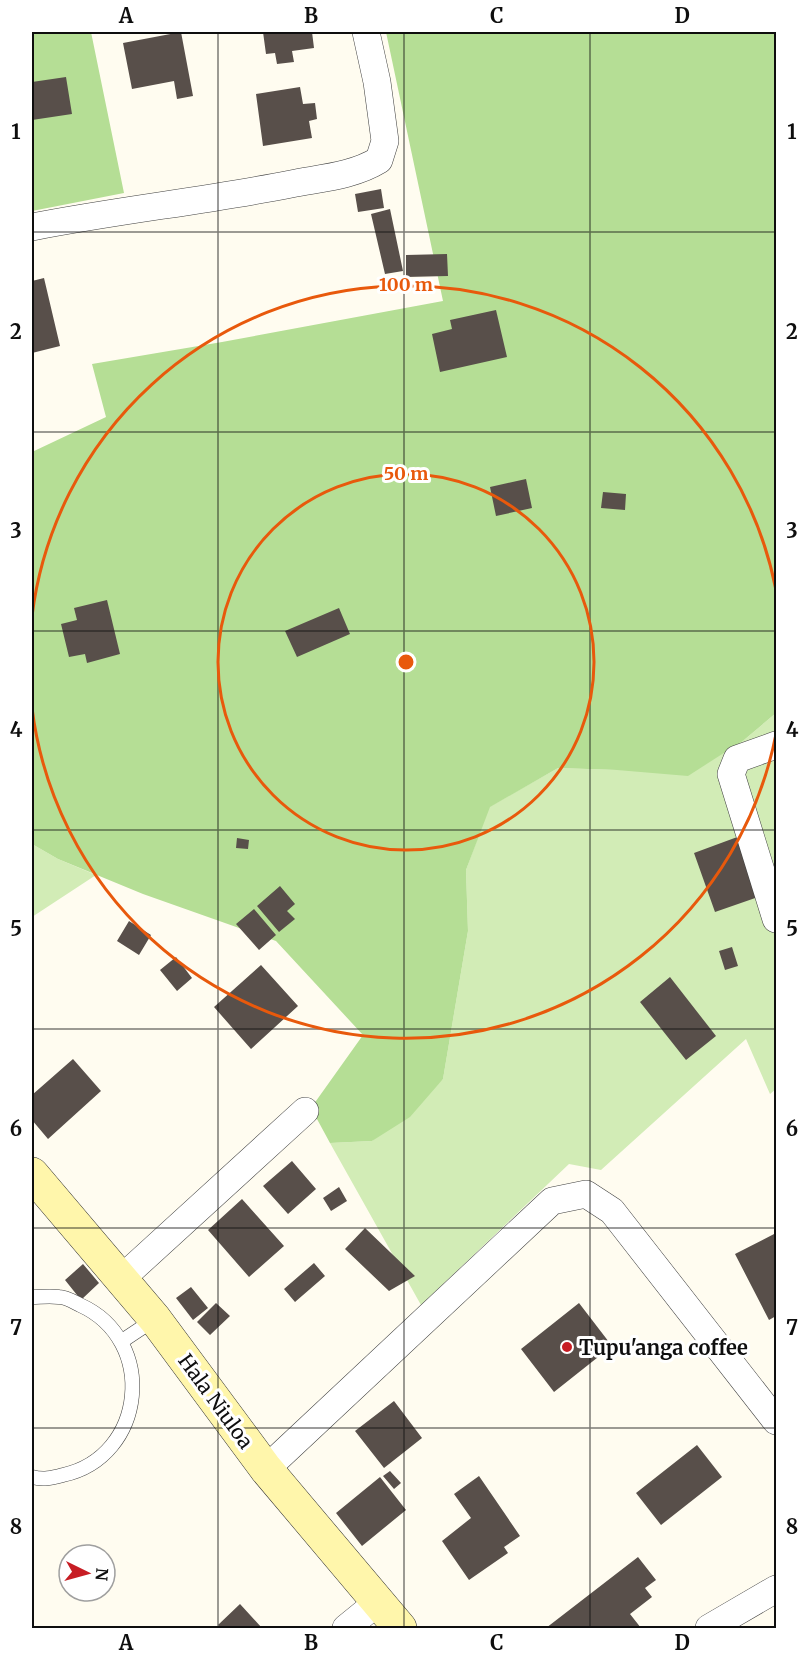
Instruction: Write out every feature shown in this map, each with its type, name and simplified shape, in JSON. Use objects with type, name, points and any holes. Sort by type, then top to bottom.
[{"type":"street","points":[[32,227],[260,190],[364,169],[379,160],[385,141],[377,82],[366,32]]},
{"type":"street","points":[[777,745],[737,759],[731,774],[777,919]]},
{"type":"street","points":[[121,1279],[305,1111]]},
{"type":"street","name":"Hala Niuloa","points":[[32,1174],[155,1319],[266,1469],[400,1629]]},
{"type":"street","points":[[266,1469],[552,1201],[586,1194],[612,1211],[777,1421]]},
{"type":"street","points":[[709,1629],[777,1589]]},
{"type":"street","points":[[346,1629],[378,1602]]},
{"type":"lane","points":[[32,1297],[61,1297],[96,1312],[122,1341],[134,1377],[130,1415],[111,1449],[80,1472],[42,1480],[32,1477]]},
{"type":"lane","points":[[122,1341],[155,1319]]},
{"type":"green space","points":[[32,32],[91,32],[124,193],[32,211]]},
{"type":"green space","points":[[386,32],[776,32],[776,713],[744,740],[688,776],[558,768],[490,807],[466,870],[468,931],[443,1079],[410,1117],[372,1141],[330,1143],[311,1108],[363,1035],[276,941],[143,894],[58,859],[32,844],[32,452],[106,417],[92,364],[443,301]]},
{"type":"green space","points":[[776,713],[776,1089],[770,1094],[746,1039],[601,1170],[569,1164],[421,1305],[330,1143],[372,1141],[443,1079],[468,931],[466,870],[489,807],[558,768],[617,770],[744,740]]},
{"type":"green space","points":[[32,844],[58,859],[96,875],[32,917]]},
{"type":"building","points":[[181,32],[193,96],[177,99],[174,81],[132,89],[123,43]]},
{"type":"building","points":[[263,32],[312,32],[314,48],[292,51],[294,62],[277,64],[275,53],[266,54]]},
{"type":"building","points":[[66,77],[72,114],[32,120],[32,82]]},
{"type":"building","points":[[300,87],[303,104],[315,103],[317,119],[309,121],[312,138],[263,146],[256,94]]},
{"type":"building","points":[[381,189],[384,208],[358,212],[355,194]]},
{"type":"building","points":[[390,209],[403,271],[385,274],[371,214]]},
{"type":"building","points":[[447,254],[448,276],[406,277],[406,255]]},
{"type":"building","points":[[44,278],[60,346],[32,353],[32,281]]},
{"type":"building","points":[[496,310],[507,357],[440,372],[432,334],[452,329],[450,320]]},
{"type":"building","points":[[526,479],[532,508],[496,516],[490,487]]},
{"type":"building","points":[[603,492],[626,494],[625,510],[601,508]]},
{"type":"building","points":[[107,600],[120,654],[87,663],[85,654],[69,657],[61,624],[77,620],[74,608]]},
{"type":"building","points":[[339,608],[350,634],[297,657],[285,631]]},
{"type":"building","points":[[740,836],[761,896],[715,912],[694,853]]},
{"type":"building","points":[[237,838],[249,840],[248,849],[236,848]]},
{"type":"building","points":[[280,886],[295,904],[287,911],[295,919],[279,932],[257,906]]},
{"type":"building","points":[[254,909],[276,935],[259,950],[236,924]]},
{"type":"building","points":[[129,921],[151,935],[139,955],[117,941]]},
{"type":"building","points":[[732,947],[738,966],[725,970],[719,951]]},
{"type":"building","points":[[176,957],[192,978],[177,991],[160,970]]},
{"type":"building","points":[[261,965],[298,1006],[251,1049],[214,1007]]},
{"type":"building","points":[[670,977],[716,1036],[686,1060],[640,1002]]},
{"type":"building","points":[[73,1059],[101,1091],[48,1139],[32,1120],[32,1095]]},
{"type":"building","points":[[292,1161],[316,1189],[288,1214],[263,1186]]},
{"type":"building","points":[[339,1187],[347,1201],[331,1211],[323,1198]]},
{"type":"building","points":[[242,1199],[284,1246],[249,1277],[208,1230]]},
{"type":"building","points":[[365,1228],[415,1276],[389,1291],[345,1249]]},
{"type":"building","points":[[776,1233],[776,1316],[769,1320],[735,1254]]},
{"type":"building","points":[[314,1263],[325,1276],[295,1302],[284,1289]]},
{"type":"building","points":[[83,1264],[99,1283],[81,1300],[65,1280]]},
{"type":"building","points":[[191,1287],[208,1308],[193,1320],[176,1298]]},
{"type":"building","points":[[216,1303],[230,1316],[210,1335],[197,1322]]},
{"type":"building","name":"Tupu'anga coffee","points":[[579,1303],[612,1346],[554,1392],[521,1349]]},
{"type":"building","points":[[394,1401],[422,1438],[384,1468],[355,1431]]},
{"type":"building","points":[[697,1445],[722,1477],[661,1525],[636,1493]]},
{"type":"building","points":[[390,1471],[401,1483],[394,1489],[383,1476]]},
{"type":"building","points":[[479,1476],[520,1536],[504,1547],[508,1553],[469,1580],[442,1541],[471,1518],[454,1494]]},
{"type":"building","points":[[380,1477],[406,1510],[362,1546],[336,1513]]},
{"type":"building","points":[[638,1557],[656,1580],[645,1588],[652,1597],[630,1614],[641,1628],[546,1628]]},
{"type":"building","points":[[240,1604],[262,1628],[221,1628],[218,1625]]},
{"type":"place","name":"Tupu'anga coffee","points":[[567,1347]]}]
